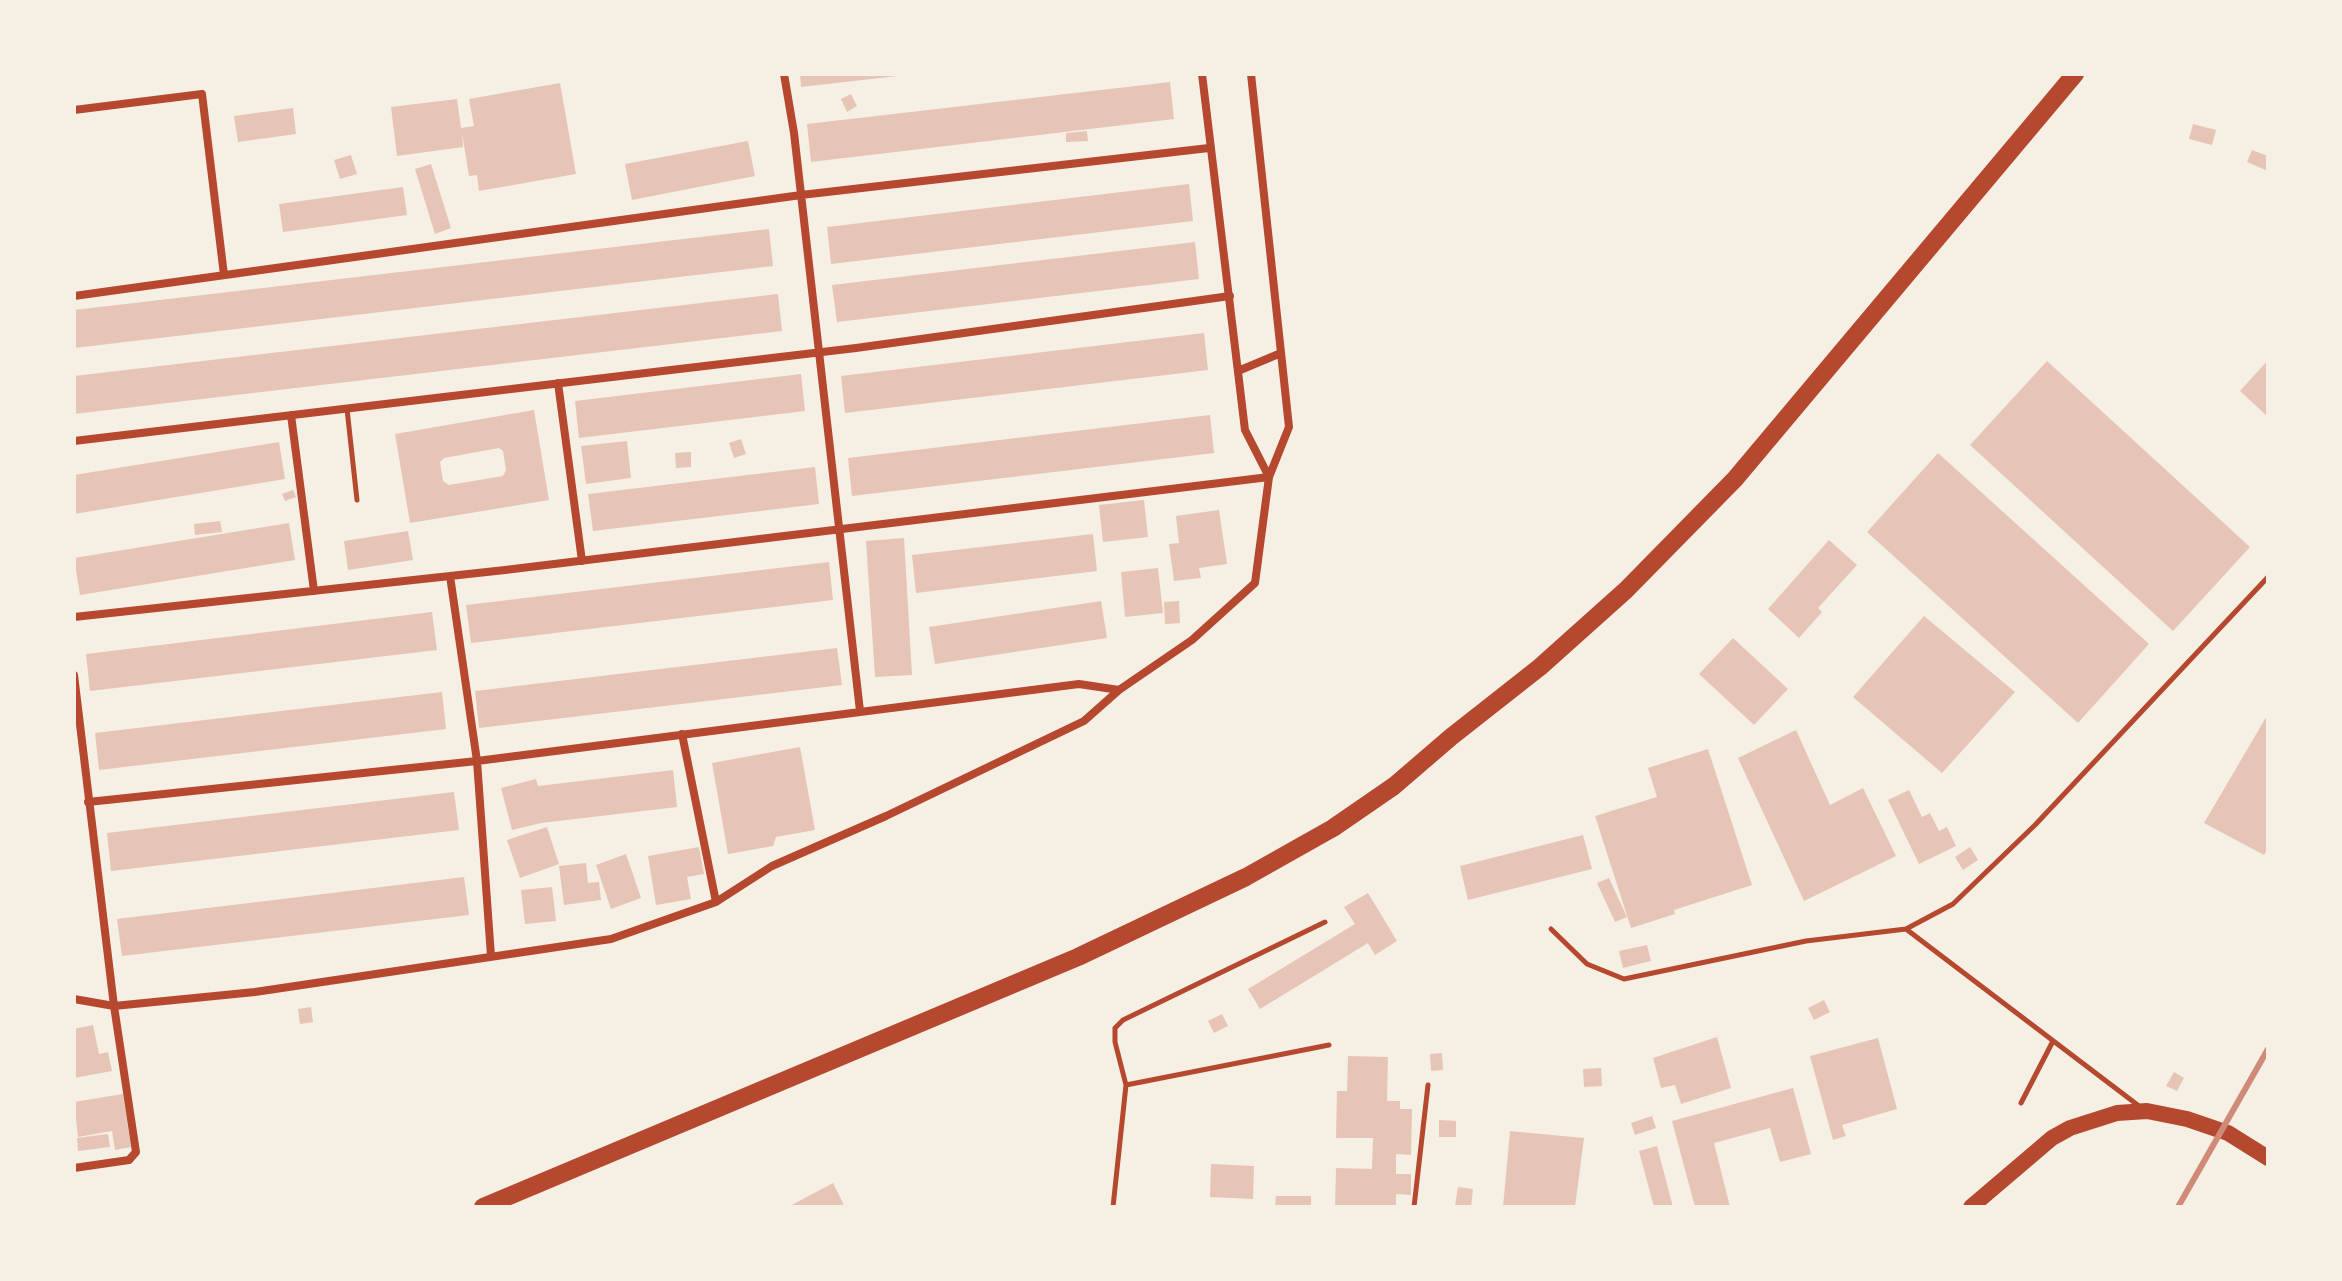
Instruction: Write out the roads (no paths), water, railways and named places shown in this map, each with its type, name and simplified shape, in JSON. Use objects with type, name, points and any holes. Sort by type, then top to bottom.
[{"type":"main road","points":[[483,1207],[1078,957],[1246,877],[1333,828],[1394,786],[1594,619],[1735,479],[2075,74]]},
{"type":"main road","points":[[1971,1207],[2052,1138],[2070,1128],[2117,1113],[2147,1111],[2187,1119],[2228,1133],[2268,1158]]},
{"type":"main road","points":[[474,1207],[511,1195]]},
{"type":"street","points":[[784,74],[801,195],[860,711]]},
{"type":"street","points":[[1202,74],[1245,430],[1269,477]]},
{"type":"street","points":[[74,999],[114,1006],[255,992],[611,939],[716,902],[772,866],[886,816],[1084,721],[1119,690],[1192,640],[1255,583],[1269,477],[1289,427],[1251,74]]},
{"type":"street","points":[[74,110],[202,94],[224,275]]},
{"type":"street","points":[[74,296],[801,195],[1209,148]]},
{"type":"street","points":[[74,441],[819,351],[1230,296]]},
{"type":"street","points":[[1238,371],[1281,353]]},
{"type":"street","points":[[558,383],[582,561]]},
{"type":"street","points":[[291,415],[314,591]]},
{"type":"street","points":[[74,617],[582,561],[1269,477]]},
{"type":"street","points":[[450,576],[477,761],[491,956]]},
{"type":"street","points":[[74,675],[114,1006],[136,1152],[129,1160],[74,1168]]},
{"type":"street","points":[[88,802],[477,761],[1079,684],[1119,690]]},
{"type":"street","points":[[682,734],[716,902]]},
{"type":"lane","points":[[347,408],[357,500]]},
{"type":"lane","points":[[1551,929],[1587,964],[1624,979],[1806,941],[1906,929],[1953,904],[2014,845],[2268,577]]},
{"type":"lane","points":[[1113,1207],[1126,1085],[1115,1042],[1115,1028],[1123,1020],[1325,922]]},
{"type":"lane","points":[[1906,929],[2147,1111]]},
{"type":"lane","points":[[2021,1103],[2053,1041]]},
{"type":"lane","points":[[1126,1085],[1329,1045]]},
{"type":"lane","points":[[1414,1207],[1428,1085]]},
{"type":"railway","points":[[2178,1207],[2268,1049]]}]
